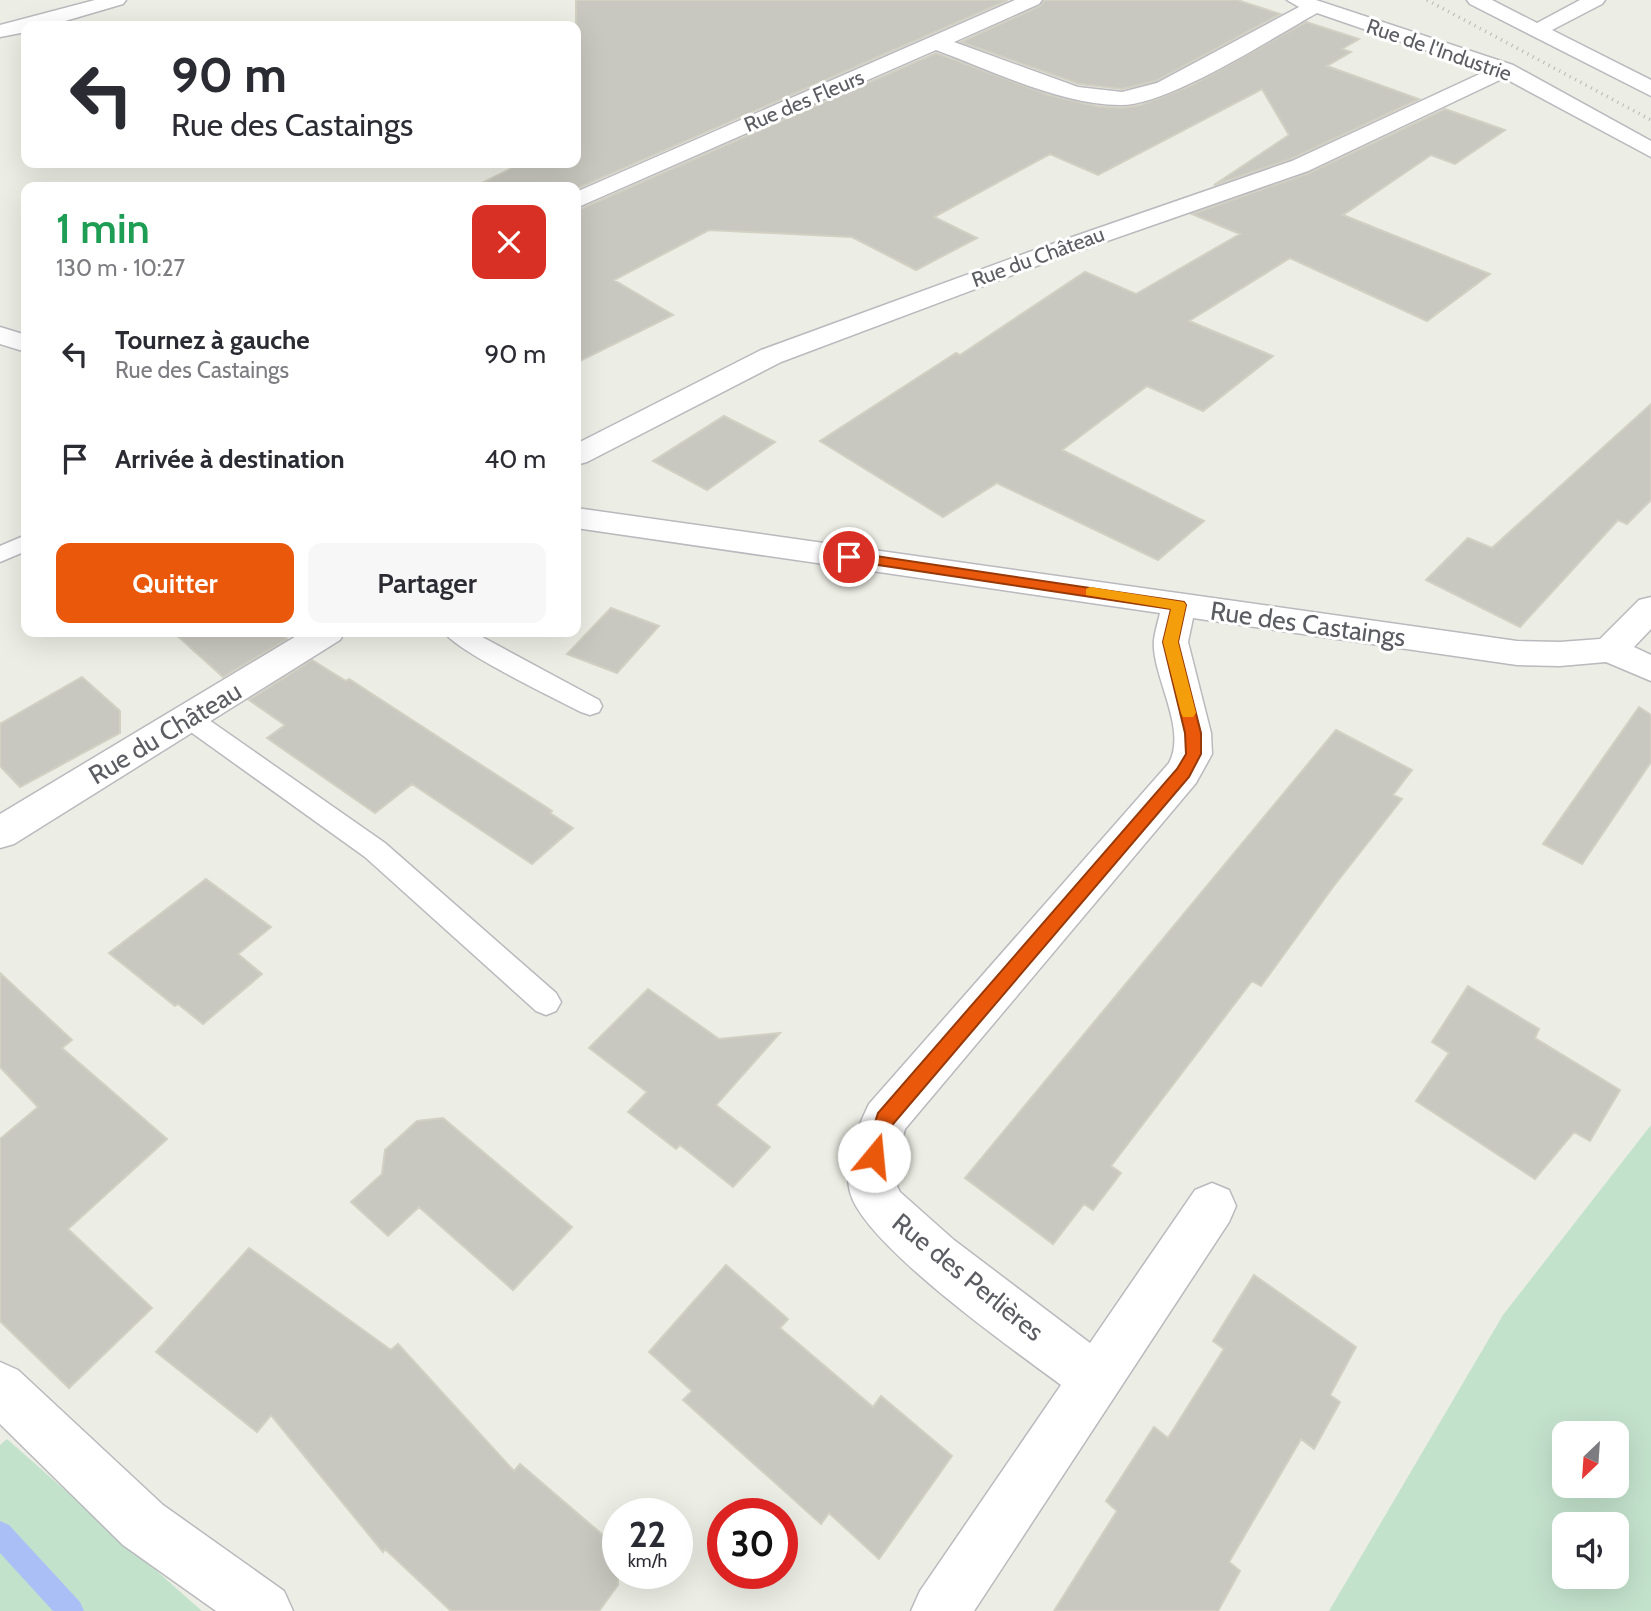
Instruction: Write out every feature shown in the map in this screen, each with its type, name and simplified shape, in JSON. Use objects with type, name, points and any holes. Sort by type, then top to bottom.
[{"type":"street","points":[[44,21],[116,0]]},
{"type":"street","name":"Rue des Fleurs","points":[[581,199],[1032,0]]},
{"type":"street","points":[[1477,0],[1651,89]]},
{"type":"street","points":[[1536,31],[1595,0]]},
{"type":"street","points":[[937,43],[1074,93],[1122,99],[1165,88],[1306,4]]},
{"type":"street","name":"Rue de l'Industrie","points":[[1306,4],[1505,71],[1651,150]]},
{"type":"street","points":[[0,31],[21,27]]},
{"type":"street","name":"Rue du Château","points":[[581,453],[771,356],[1041,256],[1300,166],[1505,71]]},
{"type":"street","points":[[0,335],[21,342]]},
{"type":"street","name":"Rue des Castaings","points":[[581,518],[1517,653],[1560,654],[1610,650]]},
{"type":"street","name":"Rue des Perlières","points":[[1094,1378],[901,1228],[874,1195],[874,1156],[885,1119],[1183,773],[1193,754],[1193,733],[1171,642],[1179,605]]},
{"type":"street","points":[[1651,608],[1610,650],[1651,669]]},
{"type":"street","name":"Rue du Château","points":[[0,832],[190,719],[320,637]]},
{"type":"street","points":[[940,1611],[1212,1206]]},
{"type":"street","points":[[0,1388],[143,1525],[264,1611]]},
{"type":"lane","points":[[0,555],[21,544]]},
{"type":"lane","points":[[464,637],[590,706]]},
{"type":"lane","points":[[190,719],[375,850],[545,1002]]},
{"type":"green space","points":[[1651,1125],[1651,1611],[1329,1611],[1503,1315]]},
{"type":"green space","points":[[7,1439],[202,1611],[0,1611],[0,1445]]},
{"type":"building","points":[[576,0],[1008,0],[581,187],[581,182],[484,182],[512,168],[581,168],[581,21],[576,21]]},
{"type":"building","points":[[1045,0],[1237,0],[1280,14],[1156,81],[1122,89],[1079,84],[961,42],[1040,6]]},
{"type":"building","points":[[1306,22],[1359,39],[1342,49],[1351,52],[1327,66],[1419,99],[1291,159],[1214,185],[1289,135],[1262,89],[1098,175],[1050,154],[934,217],[977,238],[916,270],[852,237],[709,230],[614,280],[673,315],[581,361],[581,209],[936,53],[1049,95],[1096,106],[1120,108],[1141,105],[1192,85]]},
{"type":"building","points":[[1445,109],[1505,130],[1455,164],[1431,155],[1343,215],[1490,274],[1427,321],[1290,258],[1189,321],[1273,356],[1203,411],[1147,386],[1062,450],[1204,521],[1158,560],[997,483],[943,517],[820,441],[956,353],[960,355],[1085,272],[1136,294],[1240,234],[1192,214],[1309,173]]},
{"type":"building","points":[[1651,404],[1651,500],[1627,524],[1618,520],[1520,627],[1426,580],[1468,538],[1492,548]]},
{"type":"building","points":[[724,416],[775,442],[707,490],[653,461]]},
{"type":"building","points":[[611,608],[659,626],[617,673],[567,654]]},
{"type":"building","points":[[179,637],[287,639],[223,677]]},
{"type":"building","points":[[312,660],[346,681],[349,679],[552,811],[550,813],[573,828],[532,864],[412,784],[375,813],[267,738],[285,725],[249,700]]},
{"type":"building","points":[[82,677],[120,711],[120,733],[20,787],[0,766],[0,724]]},
{"type":"building","points":[[1639,707],[1651,715],[1651,762],[1582,864],[1543,844]]},
{"type":"building","points":[[1336,730],[1412,770],[1393,795],[1402,799],[1333,887],[1261,986],[1252,981],[1111,1166],[1121,1173],[1093,1210],[1084,1204],[1053,1244],[965,1178]]},
{"type":"building","points":[[206,879],[271,927],[238,954],[262,974],[203,1024],[178,1004],[175,1006],[109,953]]},
{"type":"building","points":[[0,973],[72,1040],[62,1048],[167,1139],[68,1229],[152,1308],[69,1388],[0,1321],[0,1139],[38,1107],[0,1067]]},
{"type":"building","points":[[1468,986],[1539,1029],[1535,1038],[1620,1090],[1590,1141],[1574,1132],[1535,1179],[1416,1101],[1449,1053],[1432,1042]]},
{"type":"building","points":[[648,989],[719,1039],[780,1033],[716,1105],[770,1147],[733,1187],[680,1145],[676,1149],[628,1112],[647,1092],[589,1048]]},
{"type":"building","points":[[443,1118],[572,1227],[513,1290],[419,1207],[388,1236],[351,1202],[382,1174],[385,1150],[417,1121]]},
{"type":"building","points":[[249,1248],[391,1350],[398,1344],[514,1471],[520,1464],[602,1534],[602,1589],[615,1589],[599,1611],[451,1611],[385,1549],[383,1552],[271,1415],[257,1432],[156,1352]]},
{"type":"building","points":[[726,1265],[788,1319],[780,1328],[873,1407],[881,1396],[952,1456],[879,1559],[829,1513],[821,1524],[798,1503],[798,1498],[792,1498],[683,1400],[692,1391],[649,1352]]},
{"type":"building","points":[[1254,1275],[1356,1347],[1330,1395],[1340,1402],[1314,1449],[1301,1439],[1229,1562],[1240,1571],[1218,1611],[1054,1611],[1117,1511],[1106,1501],[1154,1427],[1168,1438],[1224,1349],[1213,1341]]},
{"type":"waterway","points":[[0,1534],[71,1611]]},
{"type":"railway","points":[[1427,0],[1651,120]]},
{"type":"slow traffic","points":[[1090,592],[1179,605],[1171,642],[1188,713]]},
{"type":"route","points":[[849,557],[1179,605],[1171,642],[1193,733],[1193,754],[1183,773],[885,1119],[874,1156]]}]
